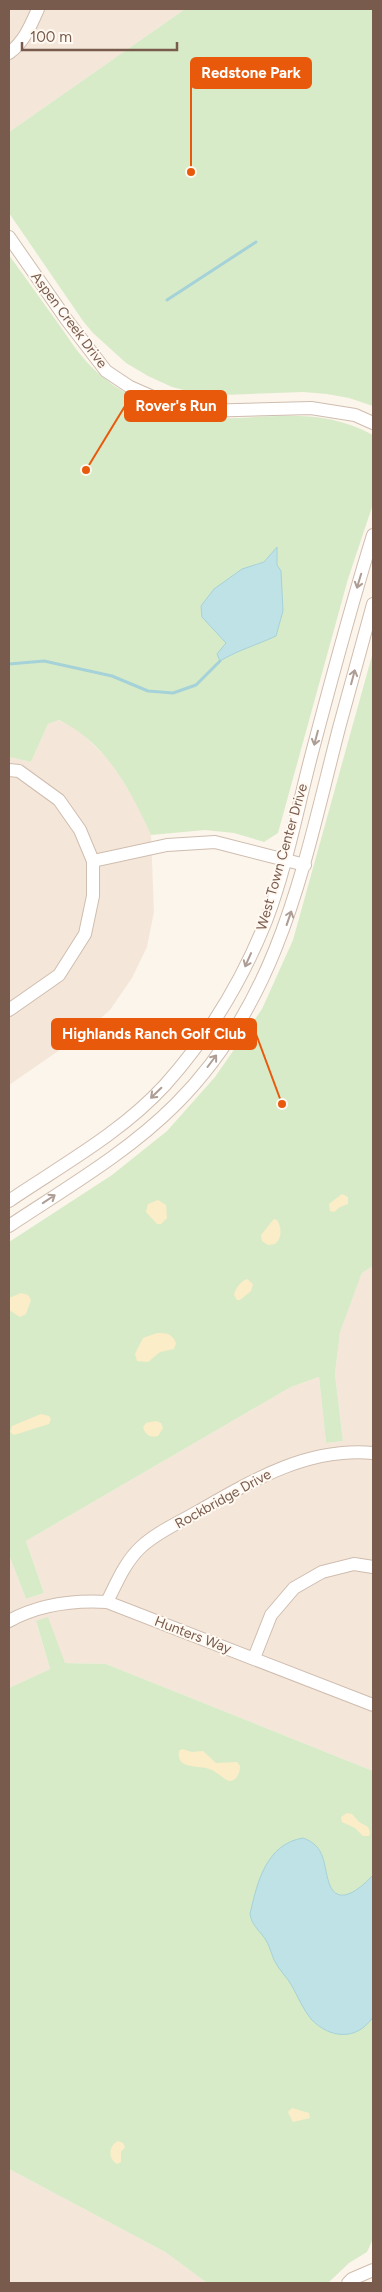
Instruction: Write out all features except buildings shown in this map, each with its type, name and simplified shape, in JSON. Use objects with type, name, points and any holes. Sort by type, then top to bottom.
[{"type":"street","points":[[9,53],[16,48],[28,32],[38,9]]},
{"type":"street","name":"Aspen Creek Drive","points":[[9,237],[71,326],[106,371],[130,387],[164,402],[200,411],[311,408],[355,415],[373,423]]},
{"type":"street","name":"West Town Center Drive","points":[[9,1201],[110,1133],[164,1086],[202,1040],[236,986],[266,920],[284,860],[345,626],[373,535]]},
{"type":"street","name":"West Town Center Drive","points":[[9,1226],[137,1139],[173,1107],[204,1072],[231,1035],[266,974],[286,925],[305,865],[373,604]]},
{"type":"street","points":[[9,770],[19,771],[59,800],[80,830],[93,861],[93,896],[85,934],[59,975],[9,1010]]},
{"type":"street","points":[[93,861],[167,845],[215,842],[305,865]]},
{"type":"street","name":"Rockbridge Drive","points":[[107,1602],[126,1563],[142,1546],[160,1533],[255,1479],[282,1467],[316,1456],[361,1452],[373,1453]]},
{"type":"street","points":[[254,1658],[271,1615],[294,1588],[322,1572],[354,1564],[373,1567]]},
{"type":"street","name":"Hunters Way","points":[[9,1621],[22,1614],[54,1604],[84,1600],[107,1602],[373,1705]]},
{"type":"street","points":[[348,2283],[352,2279],[373,2270]]},
{"type":"shaded area","points":[[9,9],[185,9],[9,132]]},
{"type":"shaded area","points":[[58,720],[76,728],[111,762],[136,802],[151,835],[154,912],[147,947],[132,978],[110,1010],[83,1034],[9,1085],[9,757],[31,762],[48,724]]},
{"type":"shaded area","points":[[373,1266],[373,1771],[106,1664],[64,1663],[36,1622],[50,1669],[9,1688],[9,1555],[26,1599],[44,1593],[26,1541],[291,1387],[319,1377],[326,1443],[343,1441],[335,1374],[340,1331],[362,1273]]},
{"type":"shaded area","points":[[9,2169],[165,2252],[207,2283],[9,2283]]},
{"type":"green space","points":[[185,9],[373,9],[373,406],[349,398],[303,392],[199,394],[172,387],[148,376],[126,363],[93,333],[9,213],[9,132]]},
{"type":"green space","points":[[9,255],[85,360],[118,388],[136,398],[176,412],[197,416],[240,418],[308,416],[324,418],[357,427],[373,435],[373,504],[348,579],[278,833],[264,842],[234,833],[205,830],[151,835],[125,784],[103,754],[76,730],[59,720],[48,724],[31,762],[9,757]]},
{"type":"green space","points":[[373,652],[373,1266],[362,1273],[340,1332],[335,1374],[343,1441],[326,1443],[319,1377],[291,1387],[26,1541],[44,1593],[26,1599],[9,1555],[9,1242],[112,1175],[167,1131],[215,1077],[262,1009],[293,940]]},
{"type":"green space","points":[[48,1617],[65,1663],[106,1664],[373,1771],[373,2239],[367,2252],[349,2263],[328,2283],[207,2283],[165,2252],[9,2169],[9,1688],[50,1669],[36,1621]]},
{"type":"sand","points":[[342,1194],[348,1197],[348,1204],[334,1212],[330,1211],[329,1204]]},
{"type":"sand","points":[[158,1200],[166,1205],[167,1218],[161,1224],[157,1224],[146,1212],[148,1204]]},
{"type":"sand","points":[[274,1219],[277,1220],[280,1226],[280,1236],[275,1244],[268,1245],[262,1241],[261,1235]]},
{"type":"sand","points":[[247,1279],[253,1284],[251,1291],[240,1300],[237,1300],[234,1295],[236,1290]]},
{"type":"sand","points":[[21,1293],[28,1295],[31,1300],[26,1314],[20,1317],[9,1310],[9,1298]]},
{"type":"sand","points":[[157,1333],[171,1335],[176,1343],[174,1349],[160,1352],[148,1362],[137,1361],[135,1354],[143,1338]]},
{"type":"sand","points":[[41,1414],[49,1416],[51,1419],[49,1424],[14,1435],[10,1432],[12,1426]]},
{"type":"sand","points":[[156,1421],[161,1423],[163,1428],[158,1436],[153,1437],[145,1432],[143,1427],[146,1423]]},
{"type":"sand","points":[[182,1749],[192,1752],[203,1751],[216,1763],[237,1762],[240,1766],[239,1774],[230,1781],[212,1770],[184,1764],[179,1757],[179,1751]]},
{"type":"sand","points":[[347,1813],[352,1814],[359,1822],[368,1827],[369,1836],[363,1836],[355,1828],[342,1822],[341,1817]]},
{"type":"sand","points":[[292,2108],[309,2113],[310,2118],[293,2122],[288,2112]]},
{"type":"sand","points":[[118,2141],[123,2143],[125,2147],[121,2152],[121,2162],[117,2164],[112,2159],[110,2152],[112,2146]]},
{"type":"water","points":[[277,547],[277,565],[281,571],[283,611],[276,636],[220,661],[217,654],[226,643],[202,617],[201,606],[214,589],[242,569],[264,562]]},
{"type":"water","points":[[303,1838],[310,1841],[320,1851],[329,1883],[333,1891],[338,1895],[351,1893],[373,1875],[373,2017],[367,2025],[359,2030],[343,2035],[318,2026],[311,2019],[290,1983],[276,1964],[267,1942],[255,1926],[250,1914],[256,1890],[265,1867],[280,1848],[290,1842]]},
{"type":"waterway","points":[[167,300],[256,242]]},
{"type":"waterway","points":[[9,664],[44,661],[112,676],[148,691],[173,693],[196,685],[220,661]]},
{"type":"place","name":"Redstone Park","points":[[191,172]]},
{"type":"place","name":"Rover's Run","points":[[86,470]]},
{"type":"place","name":"Highlands Ranch Golf Club","points":[[282,1104]]}]
